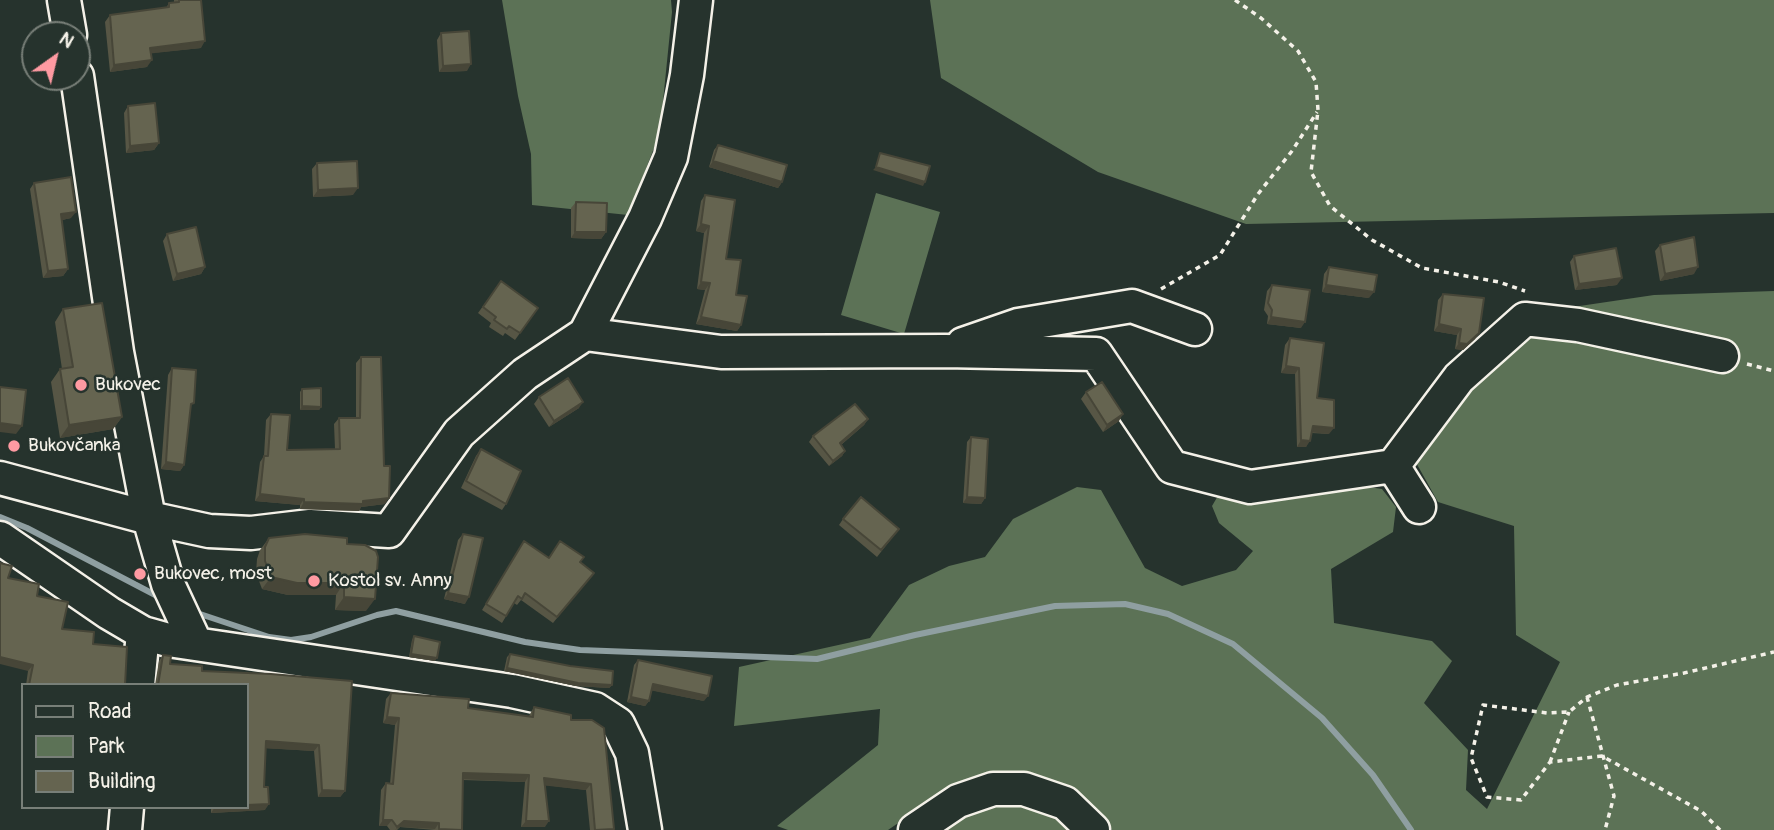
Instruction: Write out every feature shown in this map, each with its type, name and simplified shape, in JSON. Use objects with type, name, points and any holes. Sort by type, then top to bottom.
[{"type":"street","points":[[64,0],[68,21]]},
{"type":"street","points":[[0,478],[149,518],[209,531],[251,533],[310,526],[389,531],[459,433],[525,374],[585,334],[645,218],[671,157],[687,75],[694,3]]},
{"type":"street","points":[[79,91],[117,352],[149,518],[169,584],[190,633]]},
{"type":"street","points":[[945,351],[1018,325],[1132,306],[1195,329]]},
{"type":"street","points":[[585,334],[721,352],[945,351],[1096,354],[1172,467],[1250,486],[1393,466],[1459,377],[1525,319],[1578,326],[1722,356]]},
{"type":"street","points":[[1393,466],[1419,507]]},
{"type":"street","points":[[0,538],[109,613],[143,633],[190,633],[512,691],[596,709],[618,724],[632,753],[645,830]]},
{"type":"street","points":[[138,683],[143,633]]},
{"type":"street","points":[[915,830],[958,801],[992,789],[1024,789],[1065,803],[1093,830]]},
{"type":"street","points":[[125,830],[127,809]]},
{"type":"path","points":[[1235,0],[1261,18],[1298,51],[1317,82],[1318,110],[1311,172],[1330,206],[1371,240],[1422,268],[1499,282],[1527,292],[1537,305],[1525,319]]},
{"type":"path","points":[[1132,306],[1220,255],[1258,194],[1292,151],[1318,110]]},
{"type":"path","points":[[1569,712],[1547,713],[1483,705],[1471,758],[1487,797],[1521,800],[1550,762],[1569,712],[1587,697],[1617,685],[1774,652]]},
{"type":"path","points":[[1587,697],[1614,796],[1605,830]]},
{"type":"path","points":[[1550,762],[1602,756],[1701,811],[1720,830]]},
{"type":"green space","points":[[502,0],[671,0],[661,121],[654,148],[628,215],[532,205],[531,154]]},
{"type":"green space","points":[[930,0],[1774,0],[1774,213],[1246,224],[1098,172],[941,78]]},
{"type":"green space","points":[[876,193],[940,212],[904,334],[841,315]]},
{"type":"green space","points":[[1774,291],[1774,830],[1112,830],[1094,809],[1048,782],[1014,776],[980,776],[926,804],[888,830],[788,830],[777,826],[878,745],[880,709],[734,726],[739,667],[870,638],[909,585],[949,566],[985,557],[1013,519],[1077,487],[1101,490],[1145,568],[1182,586],[1236,570],[1253,551],[1219,523],[1212,506],[1219,494],[1342,483],[1382,489],[1396,507],[1393,532],[1331,569],[1334,623],[1432,641],[1452,661],[1424,703],[1468,750],[1466,790],[1487,809],[1560,662],[1516,635],[1514,526],[1438,502],[1409,450],[1539,312],[1654,295]]},
{"type":"green space","points":[[1002,801],[1037,808],[1066,821],[1076,830],[934,830]]},
{"type":"building","points":[[201,0],[205,41],[150,48],[152,60],[114,65],[110,15],[169,7],[169,3]]},
{"type":"building","points":[[469,31],[471,64],[443,66],[441,33]]},
{"type":"building","points":[[155,103],[159,143],[130,146],[128,106]]},
{"type":"building","points":[[718,145],[787,165],[782,182],[713,161]]},
{"type":"building","points":[[880,153],[930,166],[925,182],[876,167]]},
{"type":"building","points":[[357,161],[358,188],[318,190],[317,163]]},
{"type":"building","points":[[71,177],[76,212],[61,214],[68,269],[48,271],[34,183]]},
{"type":"building","points":[[705,195],[735,200],[726,259],[741,260],[736,295],[747,296],[741,325],[701,317],[710,283],[701,282],[709,226],[701,224]]},
{"type":"building","points":[[576,202],[607,203],[606,232],[575,232]]},
{"type":"building","points":[[196,227],[205,267],[177,274],[167,234]]},
{"type":"building","points":[[1694,237],[1698,267],[1665,274],[1660,245]]},
{"type":"building","points":[[1616,248],[1622,278],[1579,284],[1574,256]]},
{"type":"building","points":[[1329,267],[1377,275],[1374,292],[1326,285]]},
{"type":"building","points":[[501,281],[538,308],[520,333],[509,326],[507,329],[494,320],[496,317],[483,307]]},
{"type":"building","points":[[1272,285],[1310,290],[1305,322],[1271,317],[1272,310],[1268,303]]},
{"type":"building","points":[[1443,294],[1484,298],[1479,333],[1467,344],[1459,343],[1461,329],[1439,324]]},
{"type":"building","points":[[102,303],[122,417],[69,425],[60,369],[73,367],[63,309]]},
{"type":"building","points":[[1290,338],[1324,343],[1317,398],[1334,400],[1334,428],[1313,426],[1310,441],[1301,440],[1299,368],[1286,366]]},
{"type":"building","points":[[361,357],[381,357],[384,466],[390,466],[389,498],[363,501],[363,504],[304,502],[304,499],[260,494],[264,456],[268,456],[271,414],[290,415],[287,450],[340,449],[339,418],[360,418]]},
{"type":"building","points":[[172,368],[196,370],[194,403],[191,404],[184,465],[166,462]]},
{"type":"building","points":[[568,378],[583,402],[554,421],[539,397]]},
{"type":"building","points":[[1102,382],[1123,414],[1107,425],[1086,392]]},
{"type":"building","points":[[0,387],[26,390],[22,426],[0,423]]},
{"type":"building","points":[[321,388],[321,407],[302,406],[302,389]]},
{"type":"building","points":[[855,404],[868,419],[840,443],[845,451],[833,461],[813,436]]},
{"type":"building","points":[[971,437],[988,439],[985,498],[967,497]]},
{"type":"building","points":[[481,449],[521,471],[506,504],[466,481]]},
{"type":"building","points":[[861,497],[899,529],[881,550],[843,519]]},
{"type":"building","name":"Kostol sv. Anny","points":[[305,534],[347,538],[347,544],[365,545],[376,551],[378,557],[375,599],[344,597],[344,583],[297,583],[271,577],[265,561],[265,547],[269,538]]},
{"type":"building","points":[[463,534],[483,538],[469,597],[448,593]]},
{"type":"building","points":[[524,541],[549,558],[560,541],[584,557],[580,562],[594,573],[557,617],[525,593],[522,599],[518,596],[506,616],[486,604]]},
{"type":"building","points":[[0,563],[12,566],[8,578],[39,584],[37,596],[68,602],[62,629],[94,632],[93,644],[127,647],[125,683],[29,683],[33,665],[0,657]]},
{"type":"building","points":[[414,636],[440,642],[437,658],[411,654]]},
{"type":"building","points":[[510,654],[613,671],[612,685],[578,683],[507,668]]},
{"type":"building","points":[[163,655],[171,656],[170,664],[202,666],[202,671],[352,681],[345,791],[322,790],[319,745],[266,741],[264,787],[268,787],[269,804],[248,805],[248,683],[158,683]]},
{"type":"building","points":[[638,660],[712,676],[708,696],[653,684],[649,701],[631,697]]},
{"type":"building","points":[[391,693],[469,699],[468,708],[533,717],[534,707],[571,715],[571,720],[592,720],[604,728],[614,829],[595,830],[591,784],[544,778],[549,821],[526,821],[529,775],[463,773],[462,830],[439,829],[439,823],[404,821],[397,827],[392,820],[383,820],[386,783],[393,784],[399,718],[387,717]]},
{"type":"waterway","points":[[0,517],[27,528],[161,598]]},
{"type":"waterway","points":[[194,612],[269,637],[291,640],[311,637],[396,611],[525,642],[580,650],[817,659],[915,635],[1055,606],[1125,604],[1168,614],[1233,644],[1322,718],[1373,775],[1411,830]]},
{"type":"place","name":"Bukovec","points":[[81,385]]},
{"type":"place","name":"Bukovčanka","points":[[14,446]]},
{"type":"place","name":"Bukovec, most","points":[[140,574]]},
{"type":"place","name":"Kostol sv. Anny","points":[[314,581]]}]
